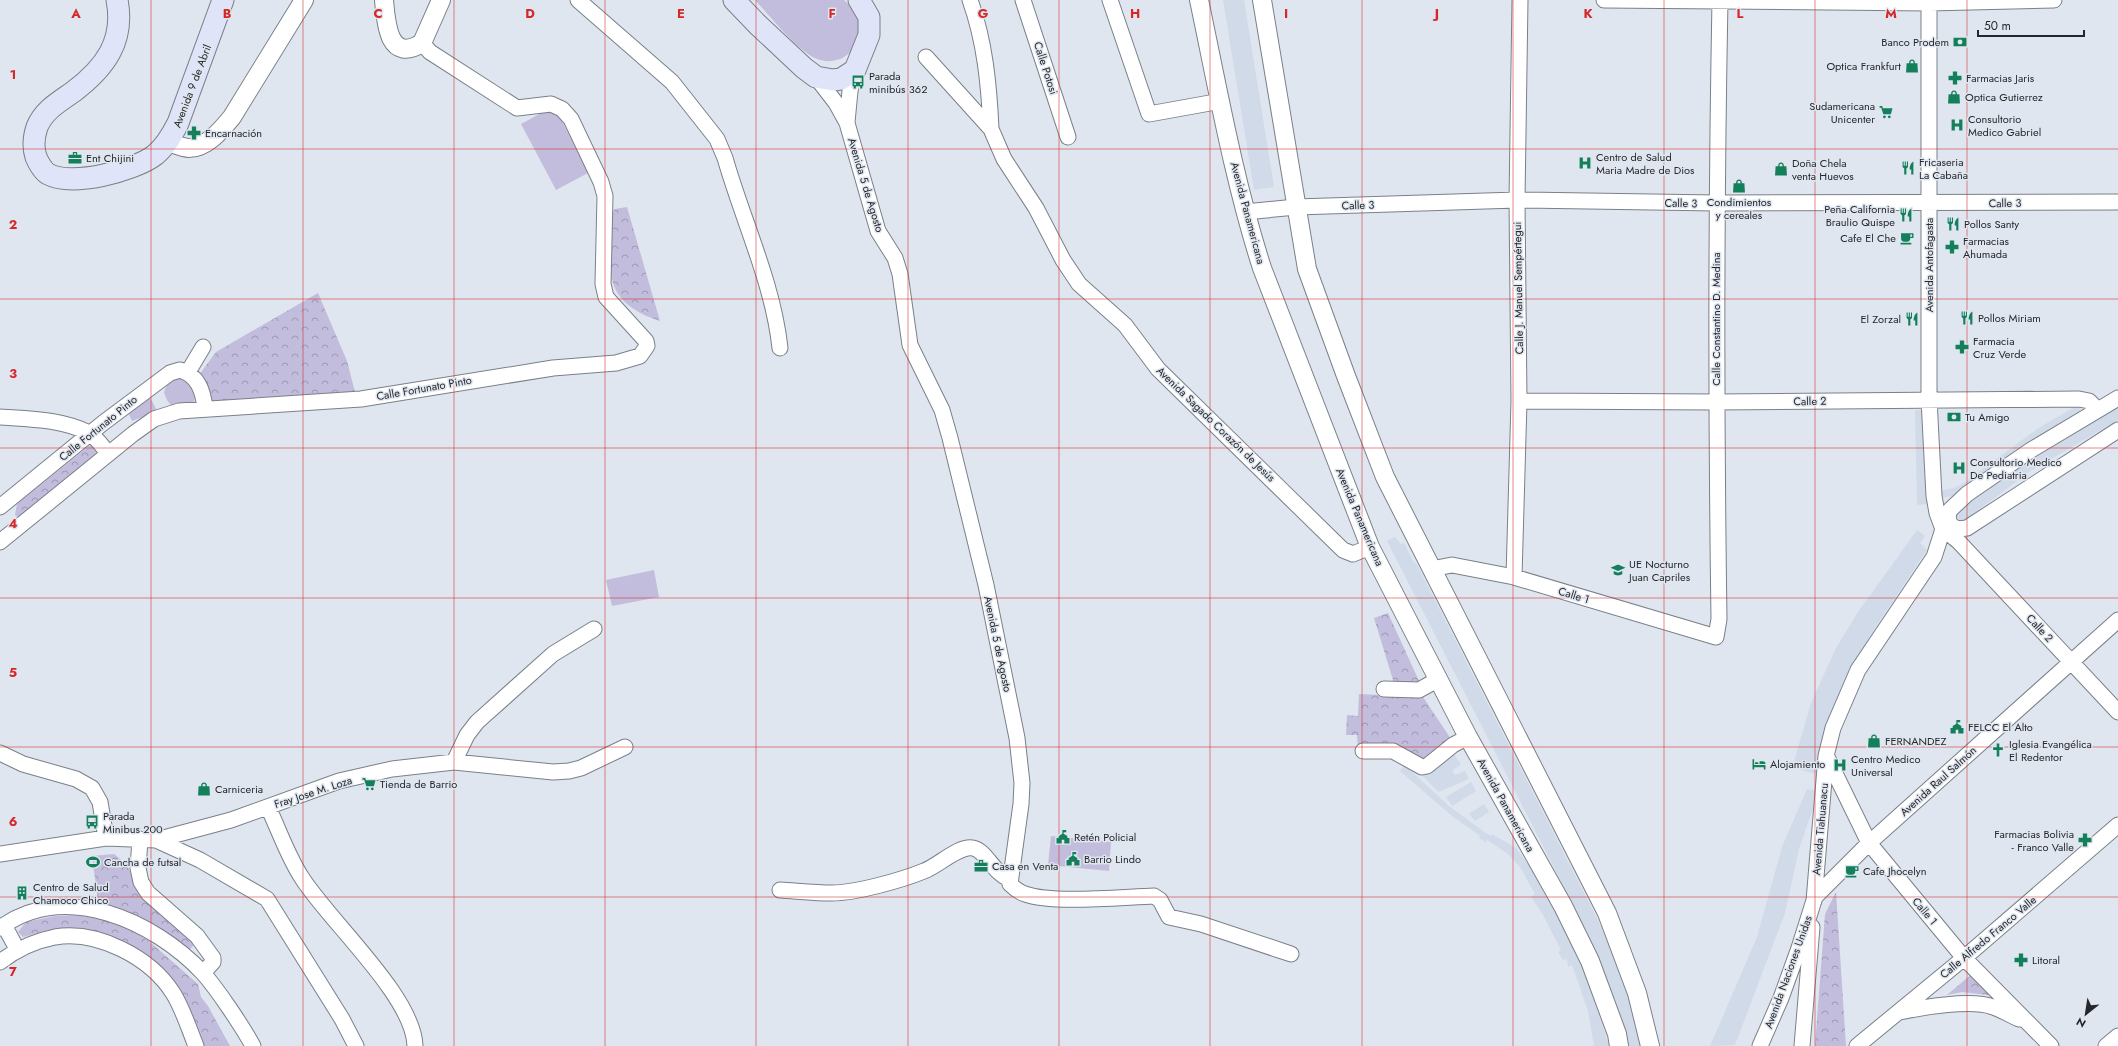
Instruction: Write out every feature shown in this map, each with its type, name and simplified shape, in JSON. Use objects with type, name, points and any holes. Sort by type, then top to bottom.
[{"type":"main road","name":"Avenida 9 de Abril","points":[[117,0],[119,30],[113,48],[94,76],[50,108],[38,127],[34,142],[35,154],[48,174],[74,179],[102,176],[133,166],[156,154],[168,142],[178,124],[206,52],[223,0]]},
{"type":"main road","points":[[734,0],[763,30],[816,76],[833,80],[841,79],[855,70],[869,35],[869,16],[859,0]]},
{"type":"street","points":[[206,52],[204,32],[214,0]]},
{"type":"street","points":[[168,142],[189,148],[199,145],[220,131],[232,117],[304,0]]},
{"type":"street","points":[[384,0],[386,26],[392,41],[402,48],[409,49],[422,43],[441,0]]},
{"type":"street","points":[[578,0],[672,82],[717,139],[725,158],[771,298],[778,325],[780,348]]},
{"type":"street","points":[[970,0],[984,51],[990,90],[991,129]]},
{"type":"street","name":"Calle Potosi","points":[[1023,0],[1068,137]]},
{"type":"street","points":[[1110,0],[1149,114],[1221,101]]},
{"type":"street","name":"Avenida Panamericana","points":[[1199,0],[1245,212],[1262,268],[1370,547],[1468,737],[1563,906],[1590,961],[1620,1046]]},
{"type":"street","points":[[1262,0],[1307,269],[1346,376],[1385,477],[1431,568],[1454,609],[1607,913],[1637,993],[1650,1046]]},
{"type":"street","name":"Calle J. Manuel Sempértegui","points":[[1514,577],[1520,401],[1517,200],[1520,0]]},
{"type":"street","points":[[1604,0],[1929,2],[2054,0]]},
{"type":"street","name":"Calle Constantino D. Medina","points":[[1716,637],[1719,619],[1716,402],[1716,203],[1720,0]]},
{"type":"street","name":"Avenida Antofagasta","points":[[1929,2],[1929,399],[1934,496],[1937,513],[1946,527]]},
{"type":"street","name":"Calle Fortunato Pinto","points":[[1,539],[108,453],[154,419],[179,411],[205,408],[361,399],[553,368],[616,363],[640,356],[647,346],[646,341],[606,297],[603,284],[605,196],[601,182],[571,119],[562,109],[551,104],[517,108],[430,52],[422,43]]},
{"type":"street","name":"Avenida Sagado Corazón de Jesús","points":[[926,57],[991,129],[1004,159],[1036,208],[1062,260],[1080,284],[1125,325],[1158,369],[1343,550],[1353,554],[1370,547]]},
{"type":"street","name":"Avenida 5 de Agosto","points":[[847,123],[850,91],[855,70]]},
{"type":"street","name":"Avenida 5 de Agosto","points":[[816,76],[836,103],[847,123],[878,231],[895,258],[900,274],[910,345],[942,410],[986,585],[1017,738],[1022,783],[1019,824],[1009,879]]},
{"type":"street","name":"Calle 3","points":[[1245,212],[1296,207],[1517,200],[1928,204],[2118,202]]},
{"type":"street","points":[[203,348],[188,372],[197,380],[202,390],[205,408]]},
{"type":"street","name":"Calle Fortunato Pinto","points":[[0,507],[90,434],[170,373],[180,370],[188,372]]},
{"type":"street","name":"Avenida Tiahuanacu","points":[[1802,1046],[1826,756],[1838,715],[1858,670],[1934,557],[1946,527],[1950,510],[1967,494],[2000,470],[2097,409],[2118,398]]},
{"type":"street","name":"Calle 2","points":[[1520,401],[1716,402],[1929,399],[2079,399],[2089,401],[2097,409]]},
{"type":"street","points":[[0,417],[59,423],[90,434],[108,453]]},
{"type":"street","points":[[1946,527],[1966,528],[2118,430]]},
{"type":"street","name":"Calle 2","points":[[1946,527],[2118,712]]},
{"type":"street","name":"Calle 1","points":[[1431,568],[1452,565],[1514,577],[1716,637]]},
{"type":"street","name":"Avenida Raul Salmón","points":[[1814,897],[1869,843],[2118,620]]},
{"type":"street","points":[[454,762],[467,735],[478,722],[553,654],[594,629]]},
{"type":"street","points":[[1384,689],[1419,690],[1439,679]]},
{"type":"street","points":[[1363,751],[1393,751],[1422,767],[1426,766],[1454,745],[1468,737]]},
{"type":"street","name":"Fray Jose M. Loza","points":[[0,854],[106,838],[156,840],[200,830],[339,781],[392,769],[454,762],[553,772],[569,771],[625,747]]},
{"type":"street","points":[[0,753],[23,764],[76,779],[92,788],[100,802],[106,838]]},
{"type":"street","name":"Calle 1","points":[[1826,756],[1869,843],[1964,958],[2051,1046]]},
{"type":"street","points":[[268,807],[302,877],[374,968],[411,1021],[415,1046]]},
{"type":"street","name":"Calle Alfredo Franco Valle","points":[[1857,1046],[1964,958],[2118,826]]},
{"type":"street","points":[[140,840],[138,868],[141,882],[148,893],[197,936],[213,958],[213,962],[203,973]]},
{"type":"street","points":[[156,840],[200,860],[267,899],[342,1019],[356,1046]]},
{"type":"street","points":[[780,890],[834,893],[864,888],[925,871],[964,849],[972,848],[984,855],[1000,875],[1009,879],[1010,884],[1018,891],[1033,897],[1060,899],[1154,896],[1160,900],[1169,917],[1201,924],[1291,954]]},
{"type":"street","name":"Avenida Naciones Unidas","points":[[1760,1046],[1784,991],[1799,948],[1814,897]]},
{"type":"street","points":[[17,949],[2,926],[22,916],[56,907],[86,907],[105,912],[150,932],[169,944],[203,973],[253,1046]]},
{"type":"street","points":[[0,962],[17,949],[56,937],[79,937],[121,949],[142,962],[158,976],[173,993],[196,1046]]},
{"type":"street","points":[[1897,1013],[1926,1006],[1963,1004],[1992,1006],[2029,1024]]},
{"type":"street","points":[[2106,1046],[2118,1036]]},
{"type":"shaded area","points":[[1223,0],[1244,0],[1274,187],[1254,190]]},
{"type":"shaded area","points":[[2118,402],[2118,420],[2029,472],[1961,523],[1952,513],[1999,476]]},
{"type":"shaded area","points":[[2078,405],[2082,413],[2041,435],[1958,495],[1941,498],[1940,491],[1957,487],[2037,429]]},
{"type":"shaded area","points":[[1915,410],[1926,410],[1928,504],[1917,505]]},
{"type":"shaded area","points":[[1917,530],[1925,536],[1920,543],[1927,550],[1873,631],[1851,670],[1817,774],[1792,768],[1811,703],[1836,648],[1858,612]]},
{"type":"shaded area","points":[[1395,537],[1401,544],[1404,543],[1414,563],[1416,563],[1605,934],[1627,993],[1642,1046],[1626,1046],[1616,1007],[1589,936],[1387,541]]},
{"type":"shaded area","points":[[1453,753],[1461,764],[1452,771],[1455,775],[1465,771],[1469,779],[1438,792],[1423,776]]},
{"type":"shaded area","points":[[1405,765],[1449,806],[1486,833],[1491,836],[1492,834],[1516,848],[1532,870],[1546,897],[1556,909],[1575,946],[1593,994],[1609,1046],[1594,1046],[1588,1011],[1572,965],[1568,967],[1567,959],[1563,960],[1558,952],[1561,950],[1542,913],[1531,897],[1535,894],[1520,867],[1508,854],[1487,840],[1486,842],[1479,838],[1480,836],[1452,816],[1400,771]]},
{"type":"shaded area","points":[[1471,782],[1476,791],[1452,806],[1446,797]]},
{"type":"shaded area","points":[[1807,789],[1819,791],[1799,849],[1785,913],[1735,1045],[1710,1046],[1757,937],[1782,847]]},
{"type":"shaded area","points":[[1484,804],[1489,812],[1475,821],[1469,814]]},
{"type":"green space","points":[[755,0],[844,0],[854,10],[859,22],[859,34],[856,44],[849,53],[840,59],[828,61],[815,58],[792,40]]},
{"type":"green space","points":[[545,111],[559,115],[588,173],[556,190],[521,124]]},
{"type":"green space","points":[[627,207],[660,321],[641,313],[627,304],[618,293],[612,280],[609,251],[610,215],[615,209]]},
{"type":"green space","points":[[318,293],[347,361],[355,392],[244,399],[218,403],[206,397],[199,375],[216,352]]},
{"type":"green space","points":[[180,376],[188,379],[195,397],[194,402],[189,405],[175,406],[169,403],[164,392],[167,385]]},
{"type":"green space","points":[[148,398],[151,399],[156,409],[155,412],[132,421],[128,412]]},
{"type":"green space","points":[[90,445],[97,449],[98,454],[20,518],[15,515],[17,504]]},
{"type":"green space","points":[[654,570],[659,597],[612,606],[606,580]]},
{"type":"green space","points":[[1388,613],[1419,681],[1419,684],[1392,683],[1393,680],[1374,618]]},
{"type":"green space","points":[[1359,694],[1423,697],[1449,736],[1449,740],[1424,760],[1358,748],[1357,735],[1346,735],[1347,715],[1358,716]]},
{"type":"green space","points":[[1051,836],[1111,842],[1109,871],[1048,865]]},
{"type":"green space","points":[[114,854],[126,864],[136,881],[196,943],[190,949],[180,945],[142,918],[98,901],[92,856]]},
{"type":"green space","points":[[1836,892],[1846,1046],[1815,1046],[1825,914]]},
{"type":"green space","points":[[78,915],[102,919],[125,926],[150,942],[198,984],[201,997],[208,1006],[230,1046],[203,1046],[183,998],[173,980],[164,969],[153,960],[130,945],[104,934],[77,928],[64,928],[23,937],[18,932],[26,922],[55,916]]},
{"type":"green space","points":[[1973,973],[1996,996],[1962,992],[1947,995]]},
{"type":"place","name":"Banco Prodem","points":[[1960,42]]},
{"type":"place","name":"Optica Frankfurt","points":[[1912,66]]},
{"type":"place","name":"Farmacias Jaris","points":[[1955,78]]},
{"type":"place","name":"Parada minibús 362","points":[[858,82]]},
{"type":"place","name":"Optica Gutierrez","points":[[1954,97]]},
{"type":"place","name":"Sudamericana Unicenter","points":[[1886,112]]},
{"type":"place","name":"Consultorio Medico Gabriel","points":[[1957,125]]},
{"type":"place","name":"Encarnación","points":[[194,133]]},
{"type":"place","name":"Ent Chijini","points":[[75,158]]},
{"type":"place","name":"Centro de Salud Maria Madre de Dios","points":[[1585,163]]},
{"type":"place","name":"Fricaseria La Cabaña","points":[[1908,168]]},
{"type":"place","name":"Doña Chela venta Huevos","points":[[1781,169]]},
{"type":"place","name":"Condimientos y cereales","points":[[1739,186]]},
{"type":"place","name":"Peña California Braulio Quispe","points":[[1906,215]]},
{"type":"place","name":"Pollos Santy","points":[[1953,224]]},
{"type":"place","name":"Cafe El Che","points":[[1907,238]]},
{"type":"place","name":"Farmacias Ahumada","points":[[1952,247]]},
{"type":"place","name":"Pollos Miriam","points":[[1967,318]]},
{"type":"place","name":"El Zorzal","points":[[1912,319]]},
{"type":"place","name":"Farmacia Cruz Verde","points":[[1962,347]]},
{"type":"place","name":"Tu Amigo","points":[[1954,417]]},
{"type":"place","name":"Consultorio Medico De Pediatria","points":[[1959,468]]},
{"type":"place","name":"UE Nocturno Juan Capriles","points":[[1618,570]]},
{"type":"place","name":"FELCC El Alto","points":[[1957,727]]},
{"type":"place","name":"FERNANDEZ","points":[[1874,741]]},
{"type":"place","name":"Iglesia Evangélica El Redentor","points":[[1998,750]]},
{"type":"place","name":"Alojamiento","points":[[1759,764]]},
{"type":"place","name":"Centro Medico Universal","points":[[1840,765]]},
{"type":"place","name":"Tienda de Barrio","points":[[369,784]]},
{"type":"place","name":"Carniceria","points":[[204,789]]},
{"type":"place","name":"Parada Minibus 200","points":[[92,822]]},
{"type":"place","name":"Retén Policial","points":[[1063,837]]},
{"type":"place","name":"Farmacias Bolivia - Franco Valle","points":[[2085,840]]},
{"type":"place","name":"Barrio Lindo","points":[[1073,859]]},
{"type":"place","name":"Cancha de futsal","points":[[93,862]]},
{"type":"place","name":"Casa en Venta","points":[[981,866]]},
{"type":"place","name":"Cafe Jhocelyn","points":[[1852,871]]},
{"type":"place","name":"Centro de Salud Chamoco Chico","points":[[22,893]]},
{"type":"place","name":"Litoral","points":[[2021,960]]}]
